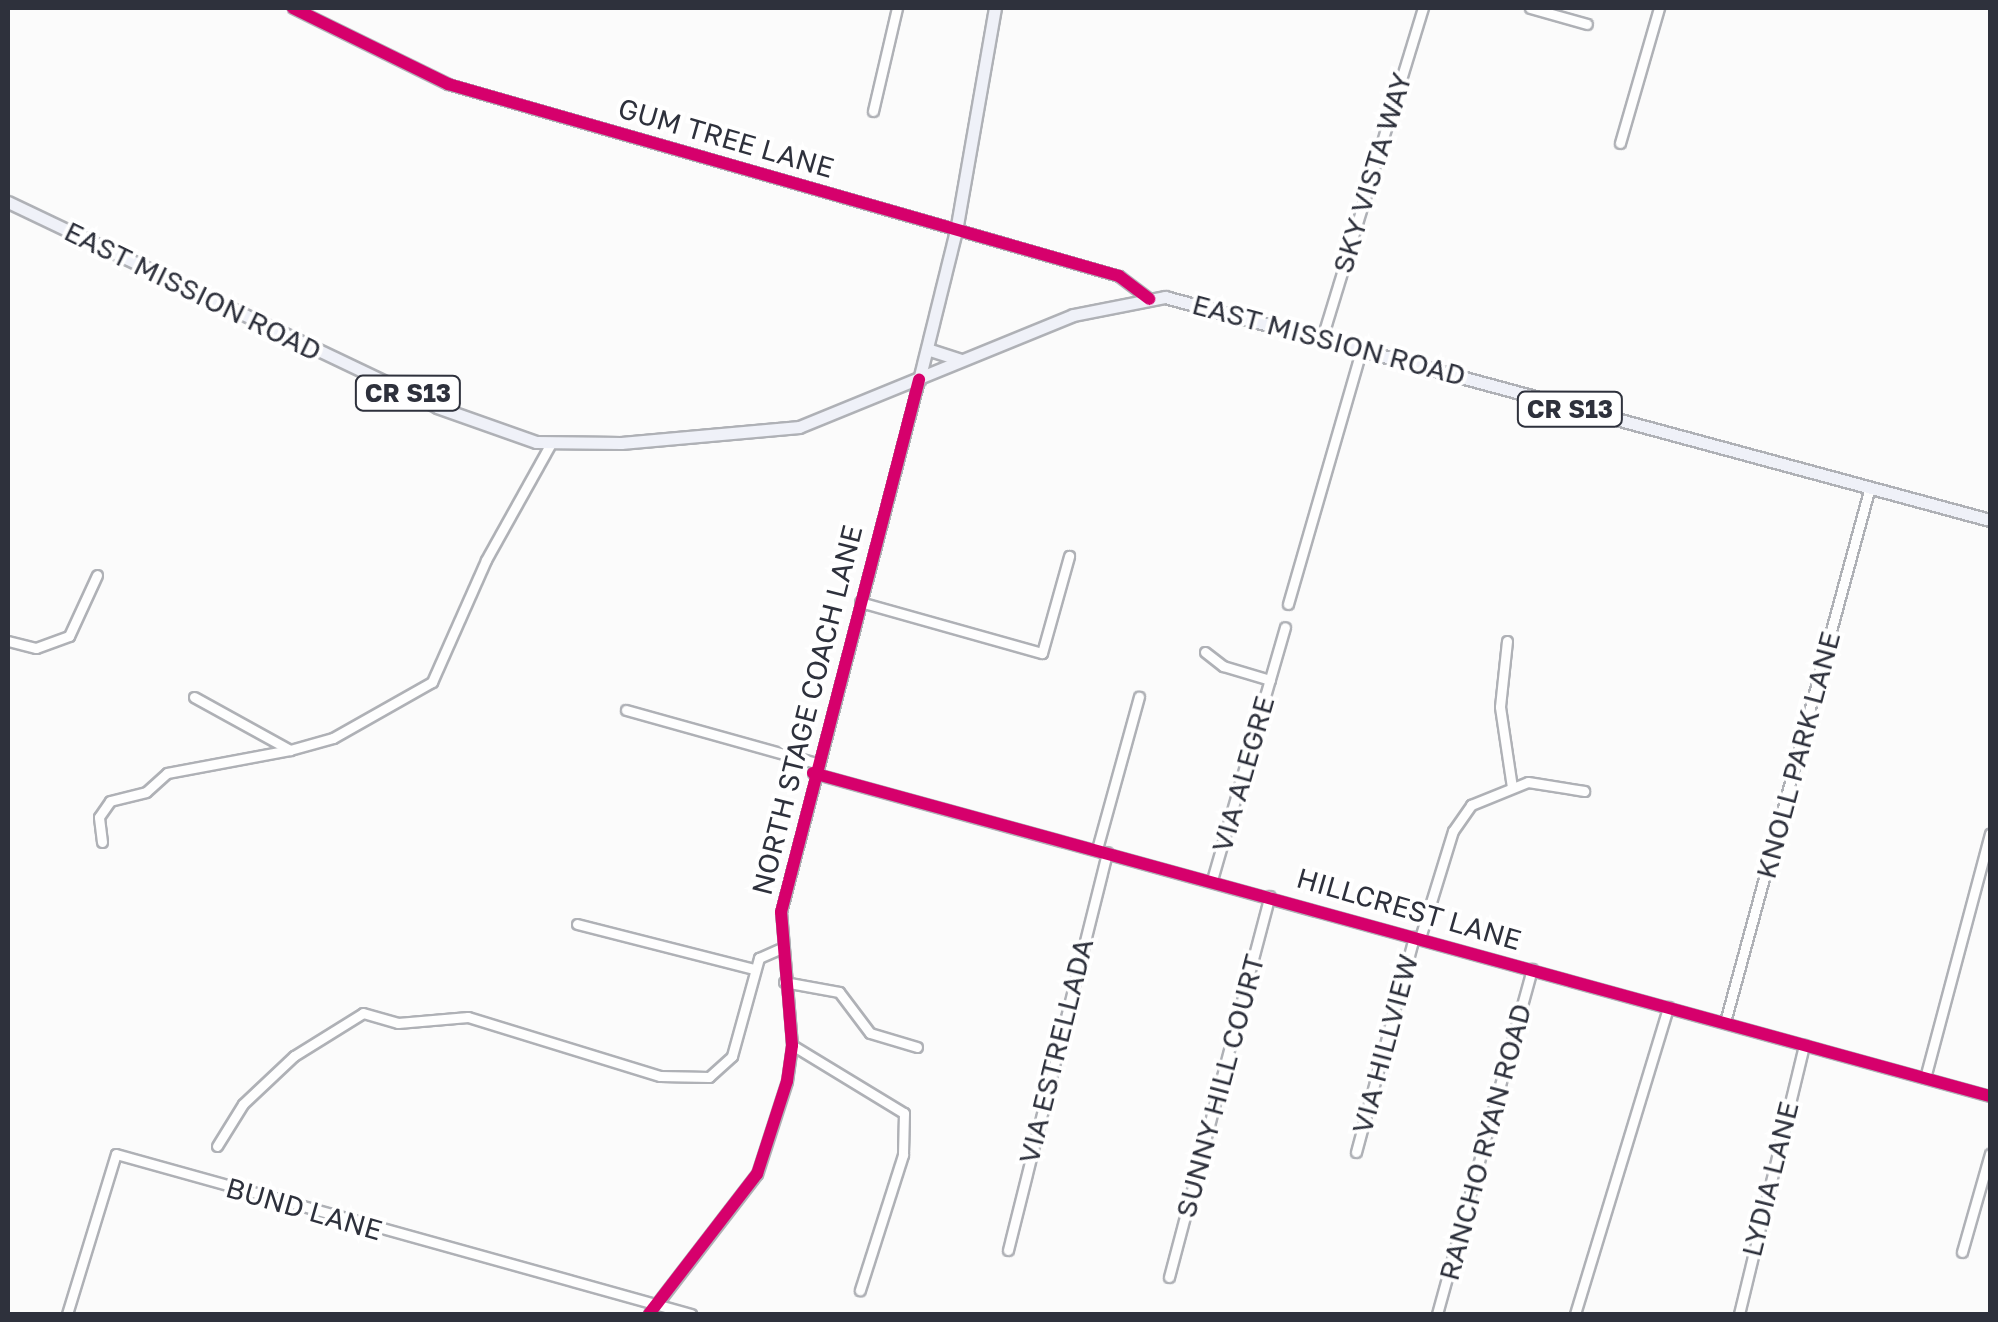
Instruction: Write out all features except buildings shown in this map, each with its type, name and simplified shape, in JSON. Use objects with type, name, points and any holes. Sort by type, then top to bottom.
[{"type":"main road","name":"NORTH STAGE COACH LANE","points":[[919,380],[956,231],[995,8]]},
{"type":"main road","name":"EAST MISSION ROAD","points":[[8,202],[438,407],[551,444],[757,434],[799,427],[1072,315],[1150,298],[1220,308],[1990,520]]},
{"type":"main road","points":[[927,349],[965,360]]},
{"type":"street","name":"GUM TREE LANE","points":[[293,8],[448,84],[1119,276],[1150,298]]},
{"type":"street","points":[[873,110],[897,8]]},
{"type":"street","name":"SKY VISTA WAY","points":[[1322,338],[1423,8]]},
{"type":"street","points":[[1530,8],[1587,24]]},
{"type":"street","points":[[1620,143],[1658,8]]},
{"type":"street","points":[[1288,604],[1362,348]]},
{"type":"street","name":"NORTH STAGE COACH LANE","points":[[649,1314],[757,1174],[792,1044],[780,950],[814,768],[919,380]]},
{"type":"street","points":[[102,842],[99,817],[110,802],[146,792],[167,773],[333,738],[432,682],[486,560],[551,444]]},
{"type":"street","name":"KNOLL PARK LANE","points":[[1725,1022],[1870,487]]},
{"type":"street","points":[[860,602],[1042,653],[1069,556]]},
{"type":"street","points":[[8,641],[36,648],[69,636],[97,575]]},
{"type":"street","points":[[1270,680],[1286,627]]},
{"type":"street","points":[[1507,641],[1500,707],[1512,786],[1563,783],[1584,791]]},
{"type":"street","name":"VIA ALEGRE","points":[[1205,652],[1223,666],[1270,680],[1212,880]]},
{"type":"street","points":[[194,697],[290,750]]},
{"type":"street","name":"VIA ESTRELLADA","points":[[1008,1250],[1139,697]]},
{"type":"street","name":"HILLCREST LANE","points":[[626,710],[1102,851],[1990,1096]]},
{"type":"street","name":"VIA HILLVIEW","points":[[1356,1152],[1417,938],[1454,830],[1471,805],[1512,786]]},
{"type":"street","points":[[1925,1078],[1990,834]]},
{"type":"street","name":"SUNNY HILL COURT","points":[[1169,1276],[1270,896]]},
{"type":"street","points":[[576,924],[753,969]]},
{"type":"street","points":[[217,1146],[256,1092],[364,1012],[398,1023],[468,1017],[660,1076],[708,1077],[732,1056],[753,969],[780,950]]},
{"type":"street","name":"RANCHO RYAN ROAD","points":[[1437,1314],[1532,969]]},
{"type":"street","points":[[784,982],[839,992],[870,1033],[918,1047]]},
{"type":"street","points":[[1574,1314],[1668,1007]]},
{"type":"street","points":[[792,1044],[904,1113],[903,1155],[860,1290]]},
{"type":"street","name":"LYDIA LANE","points":[[1739,1314],[1764,1186],[1804,1045]]},
{"type":"street","name":"BUND LANE","points":[[66,1314],[116,1154],[514,1272],[656,1304]]},
{"type":"street","points":[[1962,1252],[1990,1154]]},
{"type":"street","points":[[656,1304],[691,1314]]},
{"type":"cycle path","points":[[293,8],[448,84],[1119,276],[1149,299]]},
{"type":"cycle path","points":[[649,1314],[757,1174],[787,1081],[792,1045],[781,912],[919,380]]},
{"type":"cycle path","points":[[813,773],[1990,1096]]}]
